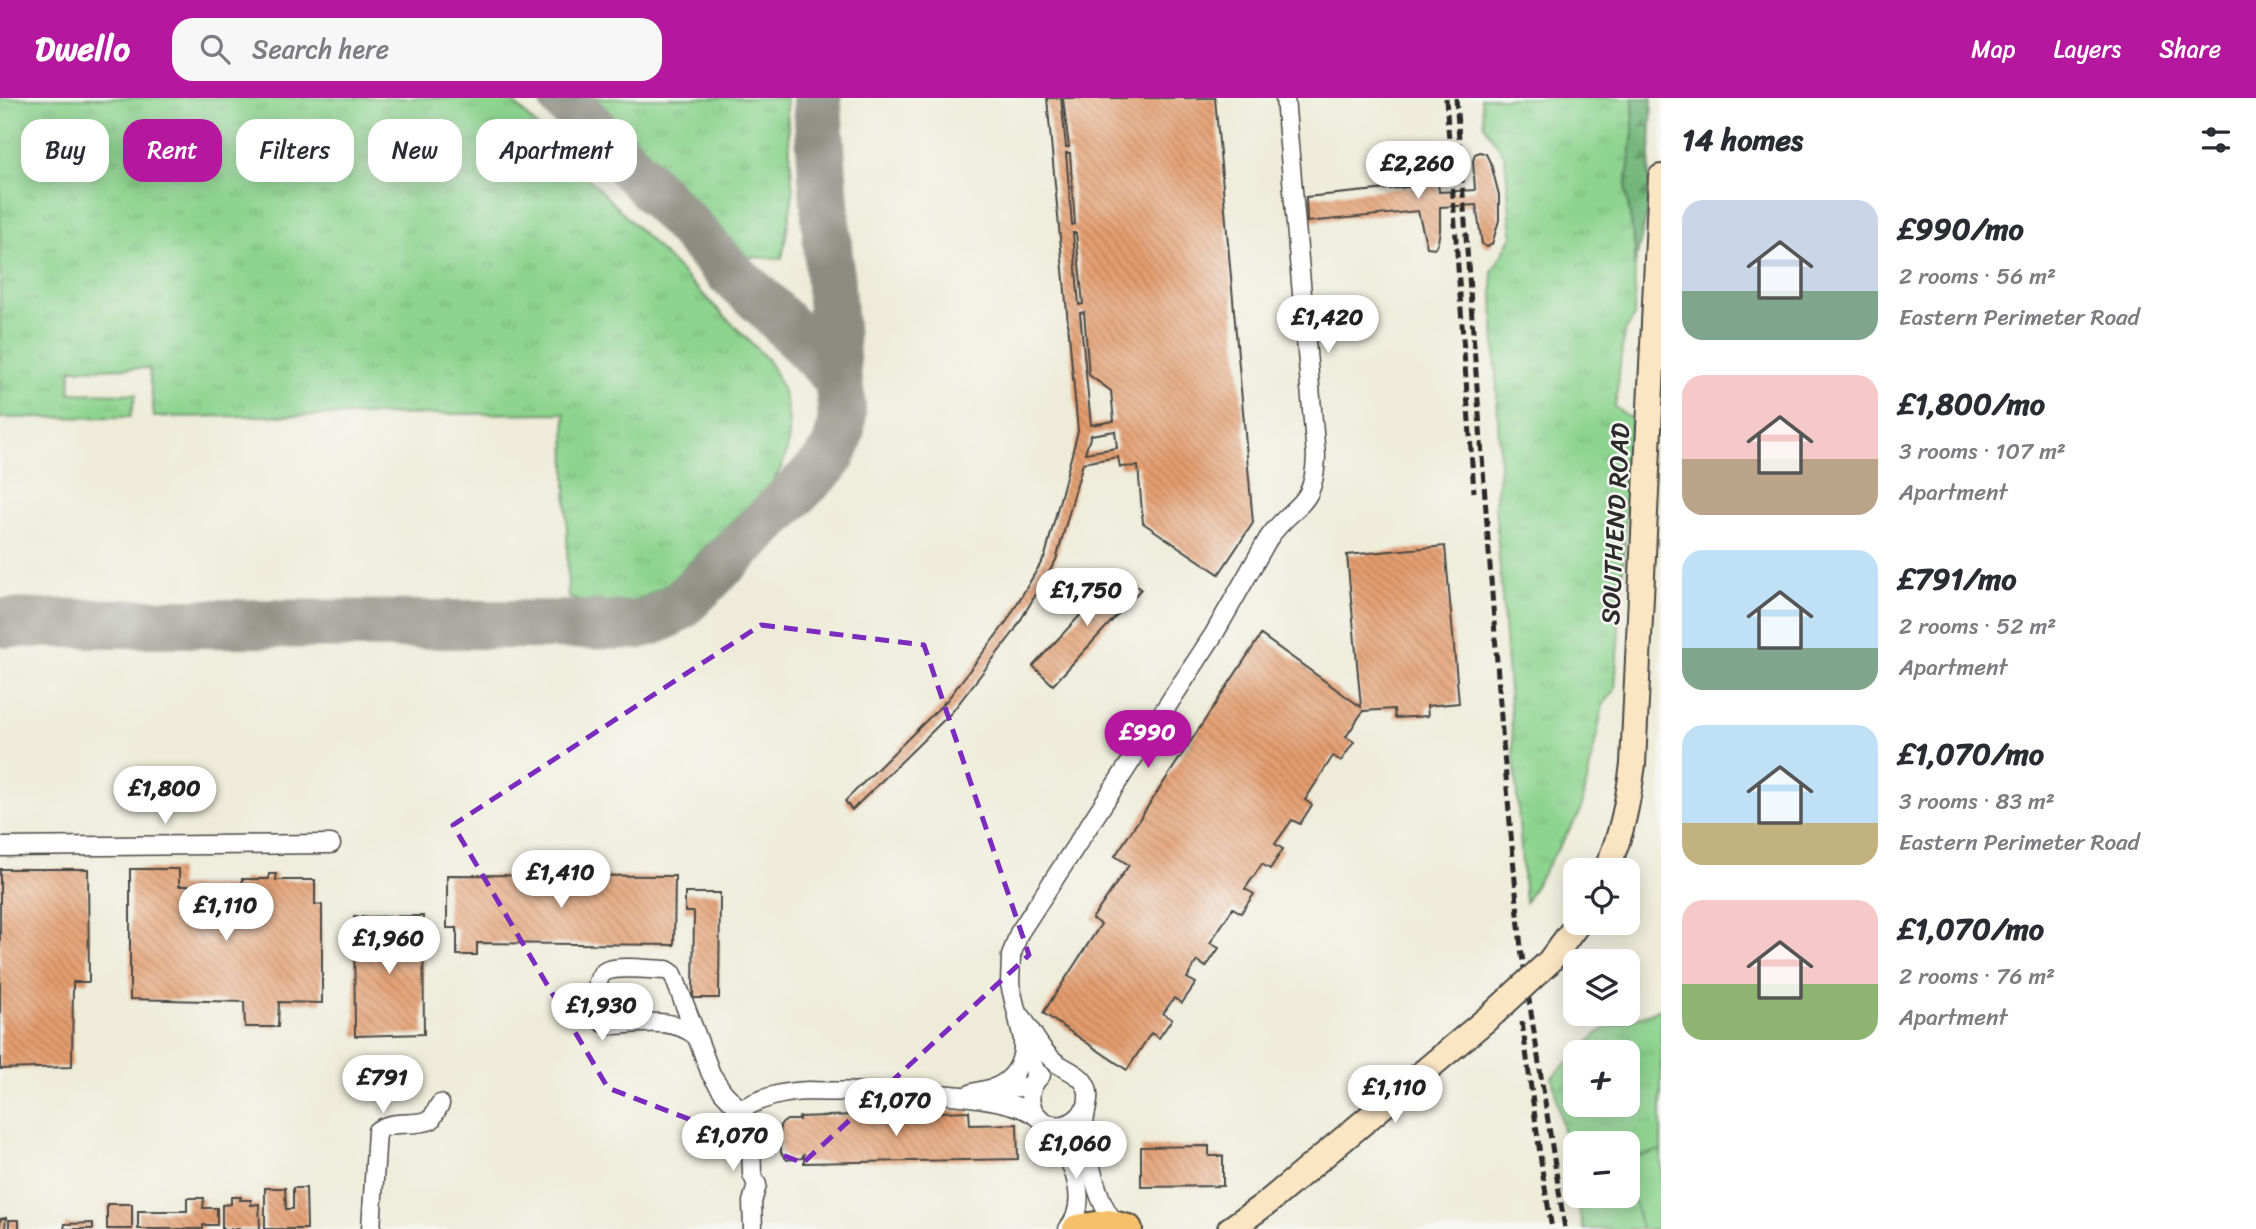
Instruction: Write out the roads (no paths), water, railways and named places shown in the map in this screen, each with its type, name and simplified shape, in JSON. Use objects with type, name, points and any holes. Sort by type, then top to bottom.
[{"type":"main road","points":[[1077,1229],[1098,1224],[1126,1228]]},
{"type":"street","points":[[1068,1229],[1076,1214],[1077,1185],[1059,1142],[1039,1118],[1031,1102],[1033,1062],[1023,1039],[1012,996],[1010,956],[1019,933],[1214,634],[1273,531],[1301,506],[1310,494],[1316,456],[1285,98]]},
{"type":"street","name":"SOUTHEND ROAD","points":[[1612,858],[1626,817],[1633,764],[1661,177]]},
{"type":"street","points":[[0,847],[331,844]]},
{"type":"street","points":[[1230,1229],[1267,1203],[1494,1013],[1549,962],[1569,935]]},
{"type":"street","points":[[697,1037],[682,1025],[671,1023],[611,1025],[602,1022],[597,1012],[597,984],[601,975],[605,971],[615,969],[667,970],[676,981],[711,1074],[743,1118],[751,1139],[752,1174],[762,1199],[764,1229]]},
{"type":"street","points":[[1016,1008],[1052,1059],[1083,1080],[1087,1088],[1084,1128],[1100,1200],[1110,1219],[1126,1228]]},
{"type":"street","points":[[994,1088],[1008,1080],[1018,1068],[1023,1056],[1023,1039]]},
{"type":"street","points":[[961,1095],[994,1088],[1026,1087],[1052,1069],[1069,1070]]},
{"type":"street","points":[[743,1118],[767,1096],[785,1092],[961,1095],[1018,1107],[1055,1126],[1069,1124],[1081,1116],[1086,1108]]},
{"type":"street","points":[[371,1229],[374,1152]]},
{"type":"street","points":[[753,1229],[752,1202],[757,1185]]},
{"type":"street","points":[[1245,1229],[1267,1203]]},
{"type":"railway","points":[[1446,98],[1474,492]]},
{"type":"railway","points":[[1456,98],[1502,731],[1521,949],[1565,1229]]},
{"type":"railway","points":[[1522,1022],[1552,1229]]}]
